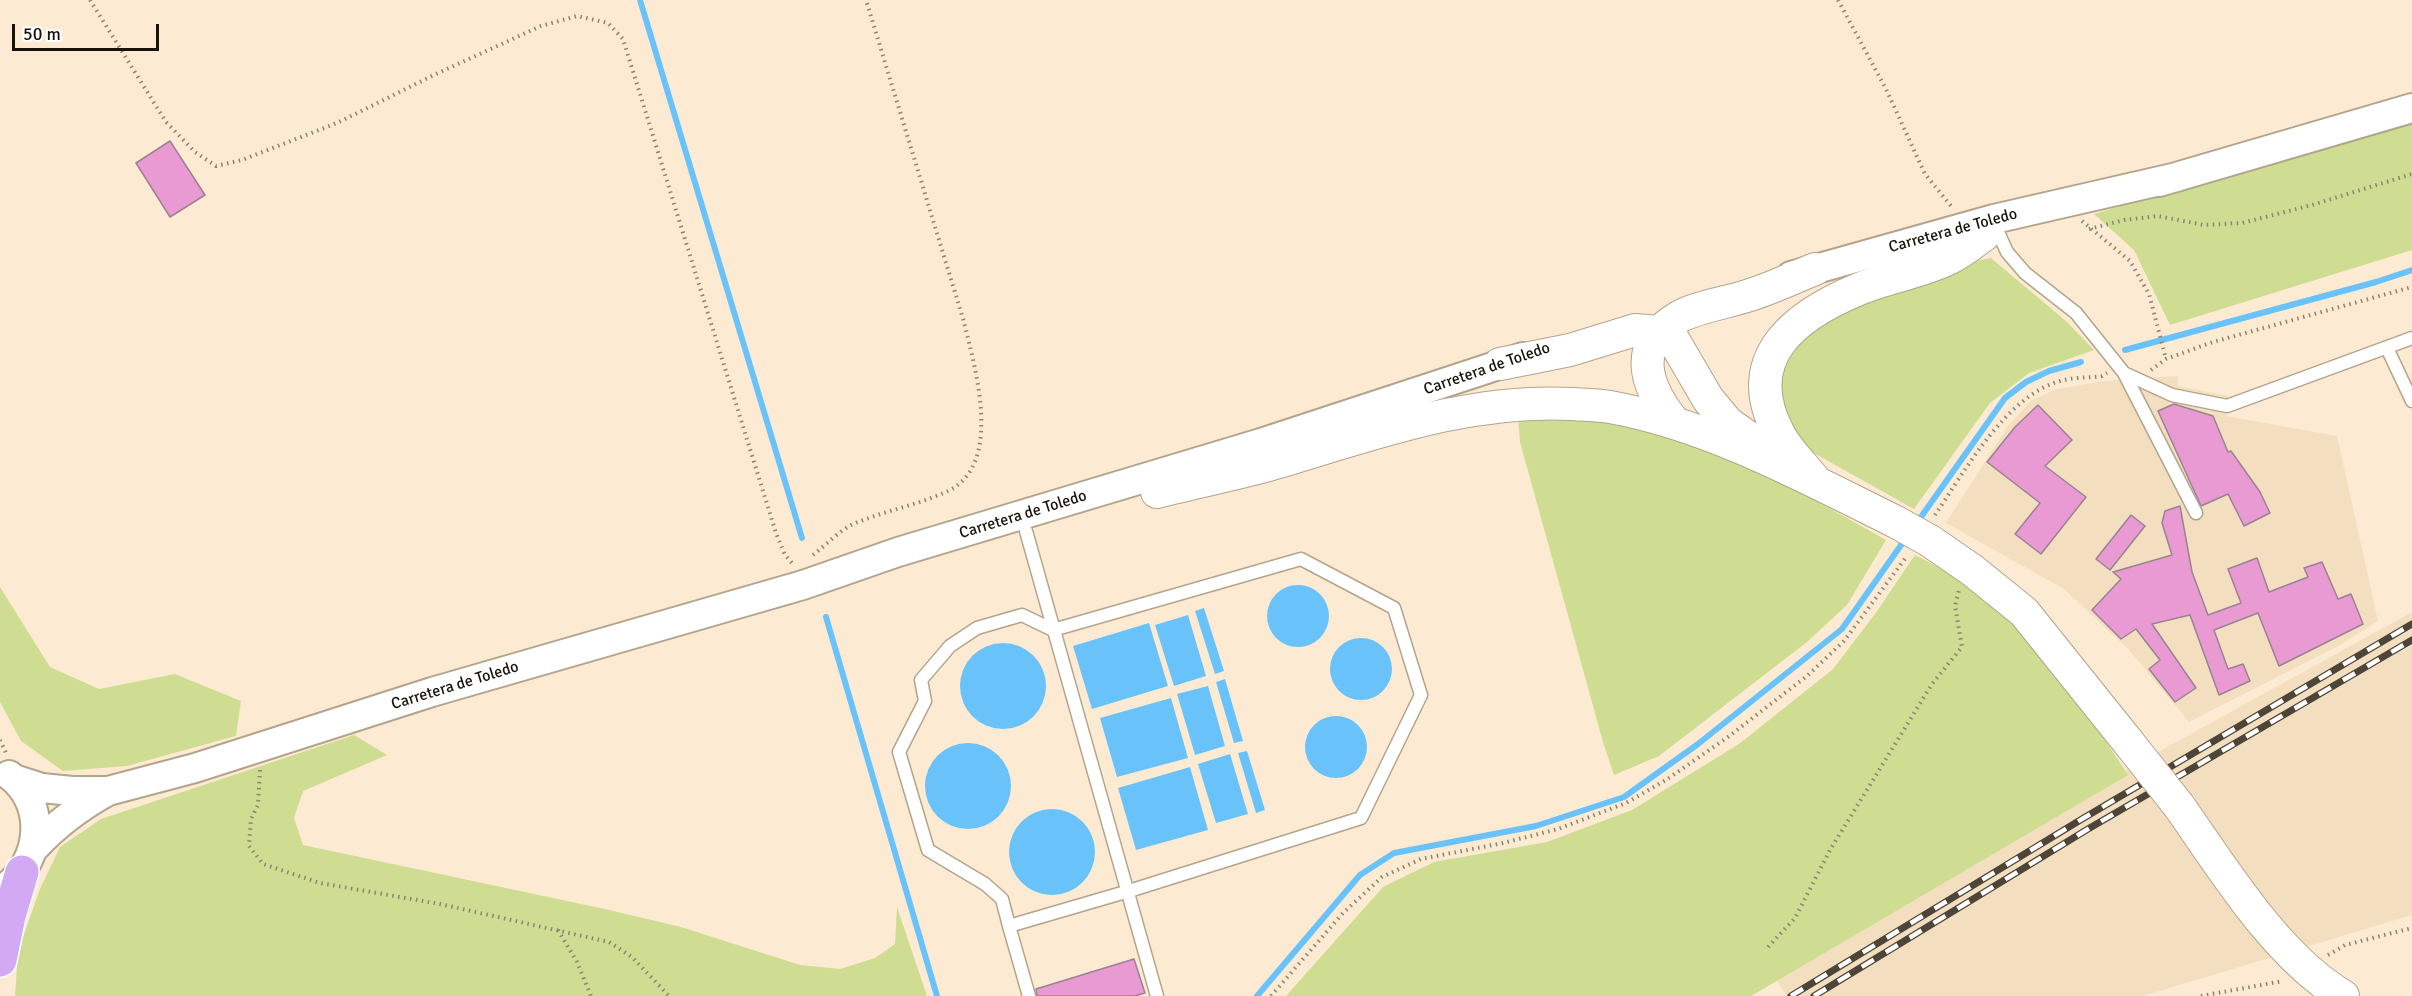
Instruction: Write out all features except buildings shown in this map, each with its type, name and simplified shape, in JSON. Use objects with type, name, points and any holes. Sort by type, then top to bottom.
[{"type":"highway","points":[[0,960],[19,870]]},
{"type":"main road","points":[[1814,480],[1778,434],[1769,413],[1765,398],[1765,374],[1772,352],[1785,334],[1824,305],[1860,289],[1950,258],[1982,232]]},
{"type":"main road","points":[[1674,422],[1653,393],[1649,376],[1649,348],[1659,332],[1680,316],[1752,295],[1815,269]]},
{"type":"main road","points":[[1500,364],[1570,350],[1635,330],[1659,332],[1673,339],[1708,399],[1728,423],[1745,437],[1814,480]]},
{"type":"main road","points":[[1157,492],[1269,465],[1391,429],[1497,405],[1536,402],[1607,406],[1674,422],[1814,480],[1896,522],[1972,570],[2024,612],[2179,806],[2272,932],[2304,968],[2343,996]]},
{"type":"street","name":"Carretera de Toledo","points":[[802,579],[901,566],[1026,531],[1157,492],[1266,454],[1982,232],[2412,108]]},
{"type":"street","name":"Carretera de Toledo","points":[[7,774],[42,788],[108,791],[195,768],[432,692],[802,579],[1328,422],[1652,315],[1815,269],[1982,232],[2080,219],[2177,177]]},
{"type":"street","points":[[7,774],[29,799],[36,823],[19,870]]},
{"type":"street","name":"Carretera de Toledo","points":[[19,870],[49,832],[75,810],[108,791]]},
{"type":"lane","points":[[1982,232],[2007,252],[2025,273],[2076,313],[2120,370],[2196,513]]},
{"type":"lane","points":[[2120,370],[2172,395],[2227,406],[2412,338]]},
{"type":"lane","points":[[2386,348],[2412,401]]},
{"type":"lane","points":[[1026,531],[1157,996]]},
{"type":"lane","points":[[1009,926],[1361,818],[1421,695],[1394,608],[1301,559],[1053,630],[1022,615],[977,628],[950,646],[921,680],[925,701],[900,752],[928,850],[985,884],[1002,899],[1009,926],[1029,996]]},
{"type":"path","points":[[90,0],[166,122],[195,152],[216,166],[269,150],[337,123],[541,26],[577,16],[608,23],[623,39],[776,533],[785,555],[802,579]]},
{"type":"path","points":[[802,579],[806,561],[851,525],[950,490],[967,477],[979,454],[982,424],[976,371],[964,322],[866,0]]},
{"type":"path","points":[[1838,0],[1886,89],[1925,174],[1949,203],[1982,232]]},
{"type":"path","points":[[2080,219],[2124,220],[2158,216],[2204,225],[2242,222],[2312,206],[2412,174]]},
{"type":"path","points":[[2080,219],[2130,261],[2149,294],[2166,359]]},
{"type":"path","points":[[2137,380],[2166,359],[2213,342],[2412,287]]},
{"type":"path","points":[[1271,996],[1343,913],[1382,877],[1421,859],[1503,843],[1558,829],[1626,803],[1666,780],[1728,737],[1807,676],[1844,641],[1923,539],[2003,420],[2029,395],[2060,381],[2102,376],[2120,370]]},
{"type":"path","points":[[1768,946],[1795,918],[1830,850],[1932,684],[1962,647],[1955,606],[1963,580],[1972,570]]},
{"type":"path","points":[[252,750],[261,771],[258,805],[251,819],[249,846],[263,864],[320,883],[440,904],[609,942],[632,957],[669,996]]},
{"type":"path","points":[[2201,996],[2286,981],[2345,945],[2412,928]]},
{"type":"path","points":[[558,929],[577,962],[591,996]]},
{"type":"shaded area","points":[[2178,376],[2178,386],[2228,396],[2226,416],[2337,436],[2378,621],[2340,645],[2189,722],[2129,650],[2064,589],[1946,523],[2008,426],[2032,400],[2057,389],[2104,381]]},
{"type":"shaded area","points":[[2412,612],[2412,915],[2143,996],[1787,996],[1768,967]]},
{"type":"green space","points":[[2412,118],[2412,250],[2170,325],[2134,250],[2094,214]]},
{"type":"green space","points":[[1991,258],[2067,322],[2094,350],[2029,373],[1990,403],[1914,509],[1812,452],[1785,422],[1780,389],[1784,362],[1805,327],[1961,264]]},
{"type":"green space","points":[[1573,411],[1663,428],[1767,473],[1886,540],[1847,605],[1807,642],[1659,756],[1614,775],[1520,442],[1518,416]]},
{"type":"green space","points":[[1915,555],[1963,580],[2008,615],[2084,708],[2128,775],[1751,996],[1286,996],[1383,887],[1434,862],[1547,842],[1632,810],[1739,744],[1833,669],[1875,614]]},
{"type":"green space","points":[[0,587],[50,667],[99,689],[175,674],[241,701],[236,736],[127,766],[63,771],[21,741],[0,702]]},
{"type":"green space","points":[[354,735],[387,755],[303,791],[294,818],[303,845],[681,927],[800,965],[840,969],[875,958],[895,944],[897,907],[927,996],[15,996],[18,951],[40,889],[60,847],[101,819]]},
{"type":"water","points":[[1298,585],[1320,594],[1329,616],[1320,638],[1298,647],[1276,638],[1267,616],[1276,594]]},
{"type":"water","points":[[1204,608],[1224,671],[1215,674],[1195,611]]},
{"type":"water","points":[[1188,615],[1206,676],[1174,686],[1155,625]]},
{"type":"water","points":[[1149,623],[1168,686],[1092,709],[1073,646]]},
{"type":"water","points":[[1361,638],[1383,647],[1392,669],[1383,691],[1361,700],[1339,691],[1330,669],[1339,647]]},
{"type":"water","points":[[1003,643],[1027,650],[1039,662],[1046,686],[1039,710],[1027,722],[1003,729],[979,722],[967,710],[960,686],[967,662],[979,650]]},
{"type":"water","points":[[1225,679],[1243,741],[1234,743],[1216,682]]},
{"type":"water","points":[[1208,686],[1225,746],[1195,755],[1177,694]]},
{"type":"water","points":[[1171,698],[1188,758],[1117,777],[1100,718]]},
{"type":"water","points":[[1336,716],[1358,725],[1367,747],[1358,769],[1336,778],[1314,769],[1305,747],[1314,725]]},
{"type":"water","points":[[968,743],[992,750],[1004,762],[1011,786],[1004,810],[992,822],[968,829],[944,822],[932,810],[925,786],[932,762],[944,750]]},
{"type":"water","points":[[1247,751],[1265,810],[1256,813],[1238,753]]},
{"type":"water","points":[[1230,754],[1248,814],[1216,823],[1198,764]]},
{"type":"water","points":[[1190,767],[1208,830],[1136,850],[1118,788]]},
{"type":"water","points":[[1052,809],[1076,816],[1088,828],[1095,852],[1088,876],[1076,888],[1052,895],[1028,888],[1016,876],[1009,852],[1016,828],[1028,816]]},
{"type":"waterway","points":[[640,0],[802,538]]},
{"type":"waterway","points":[[2125,350],[2376,282],[2412,270]]},
{"type":"waterway","points":[[1916,524],[2005,398],[2026,382],[2049,371],[2081,362]]},
{"type":"waterway","points":[[1257,996],[1360,875],[1394,853],[1536,826],[1624,797],[1698,744],[1842,629],[1906,538]]},
{"type":"waterway","points":[[826,617],[937,996]]},
{"type":"railway","points":[[1791,996],[2082,819],[2412,624]]},
{"type":"railway","points":[[1814,996],[2088,829],[2412,640]]}]
